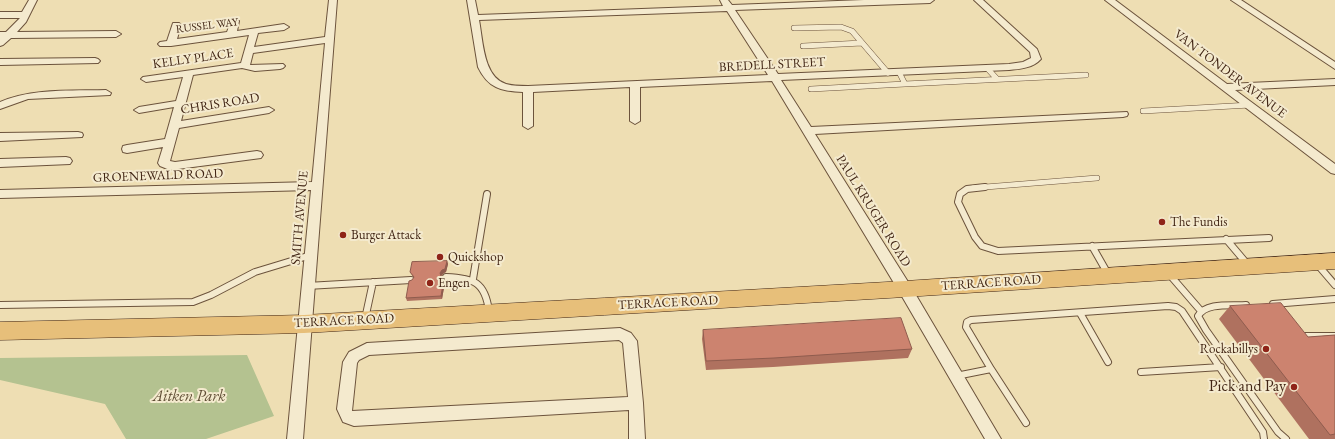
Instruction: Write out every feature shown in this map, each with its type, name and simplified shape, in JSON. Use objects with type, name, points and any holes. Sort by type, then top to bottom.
[{"type":"main road","name":"TERRACE ROAD","points":[[0,331],[304,324],[905,289],[1335,261]]},
{"type":"street","points":[[0,43],[5,34],[22,22],[33,0]]},
{"type":"street","name":"SMITH AVENUE","points":[[295,439],[333,0]]},
{"type":"street","points":[[471,0],[474,18],[726,4],[930,0]]},
{"type":"street","name":"BREDELL STREET","points":[[474,18],[483,67],[487,77],[492,82],[502,86],[528,89],[987,68],[1028,65],[1034,62],[1036,59],[1034,51],[978,0]]},
{"type":"street","name":"VAN TONDER AVENUE","points":[[1109,0],[1335,170]]},
{"type":"street","points":[[1235,0],[1335,66]]},
{"type":"street","name":"PAUL KRUGER ROAD","points":[[726,4],[775,78],[905,289],[993,439]]},
{"type":"street","points":[[0,15],[25,15]]},
{"type":"street","points":[[231,35],[235,21]]},
{"type":"street","name":"RUSSEL WAY","points":[[176,25],[167,43],[284,27]]},
{"type":"street","name":"RUSSEL WAY","points":[[245,65],[254,32]]},
{"type":"street","points":[[5,34],[116,34]]},
{"type":"street","points":[[250,50],[330,39]]},
{"type":"street","points":[[0,62],[95,61]]},
{"type":"street","name":"KELLY PLACE","points":[[146,79],[245,65],[246,67],[251,68],[280,66]]},
{"type":"street","points":[[189,72],[175,125],[164,158],[164,163],[166,165],[175,166],[257,155]]},
{"type":"street","points":[[1226,87],[1335,82]]},
{"type":"street","points":[[635,85],[636,121]]},
{"type":"street","points":[[528,89],[528,126]]},
{"type":"street","points":[[0,106],[18,98],[28,96],[106,93]]},
{"type":"street","points":[[140,110],[181,103]]},
{"type":"street","name":"CHRIS ROAD","points":[[175,125],[270,110]]},
{"type":"street","points":[[807,131],[1123,114]]},
{"type":"street","points":[[0,137],[78,135]]},
{"type":"street","points":[[127,148],[170,142]]},
{"type":"street","points":[[0,163],[66,161]]},
{"type":"street","name":"GROENEWALD ROAD","points":[[0,194],[316,186]]},
{"type":"street","points":[[636,403],[354,419],[349,419],[345,415],[344,409],[350,362],[354,356],[367,349],[620,334],[626,336],[630,341],[636,403],[637,439]]},
{"type":"lane","points":[[794,28],[841,27],[852,31],[888,73]]},
{"type":"lane","points":[[803,46],[862,43]]},
{"type":"lane","points":[[987,68],[997,79]]},
{"type":"lane","points":[[898,72],[905,84]]},
{"type":"lane","points":[[811,89],[1086,75]]},
{"type":"lane","points":[[1143,111],[1250,105]]},
{"type":"lane","points":[[1097,178],[967,189],[960,194],[958,202],[975,237],[982,246],[998,251],[1269,238]]},
{"type":"lane","points":[[474,279],[487,194]]},
{"type":"lane","points":[[1226,240],[1249,266]]},
{"type":"lane","points":[[1092,246],[1109,275]]},
{"type":"lane","points":[[0,305],[193,302],[212,295],[255,272],[310,255]]},
{"type":"lane","points":[[1314,262],[1335,285]]},
{"type":"lane","points":[[1167,272],[1201,310]]},
{"type":"lane","points":[[446,277],[474,279],[480,285],[488,298],[489,313]]},
{"type":"lane","points":[[308,286],[411,280]]},
{"type":"lane","points":[[365,320],[373,282]]},
{"type":"lane","points":[[1262,304],[1272,307],[1335,299]]},
{"type":"lane","points":[[1255,305],[1209,307],[1201,310],[1198,316],[1206,330],[1278,432],[1286,439]]},
{"type":"lane","points":[[1026,422],[969,334],[966,327],[967,322],[971,320],[1080,314],[1168,306],[1176,307],[1182,311],[1221,367],[1263,432],[1264,439]]},
{"type":"lane","points":[[1080,314],[1108,362]]},
{"type":"lane","points":[[1293,332],[1300,336],[1335,336]]},
{"type":"lane","points":[[1141,372],[1221,367]]},
{"type":"lane","points":[[956,376],[991,369]]},
{"type":"green space","name":"Aitken Park","points":[[247,355],[274,416],[206,439],[126,439],[105,404],[0,380],[0,358]]},
{"type":"building","points":[[447,261],[445,269],[440,273],[444,278],[441,296],[406,298],[409,281],[414,277],[410,272],[412,262]]},
{"type":"building","points":[[1281,303],[1308,337],[1335,335],[1335,434],[1330,435],[1230,306]]},
{"type":"building","points":[[901,318],[912,349],[706,361],[703,330]]},
{"type":"place","name":"The Fundis","points":[[1162,222]]},
{"type":"place","name":"Burger Attack","points":[[343,235]]},
{"type":"place","name":"Quickshop","points":[[440,257]]},
{"type":"place","name":"Engen","points":[[430,283]]},
{"type":"place","name":"Rockabillys","points":[[1266,349]]},
{"type":"place","name":"Pick and Pay","points":[[1294,387]]}]
